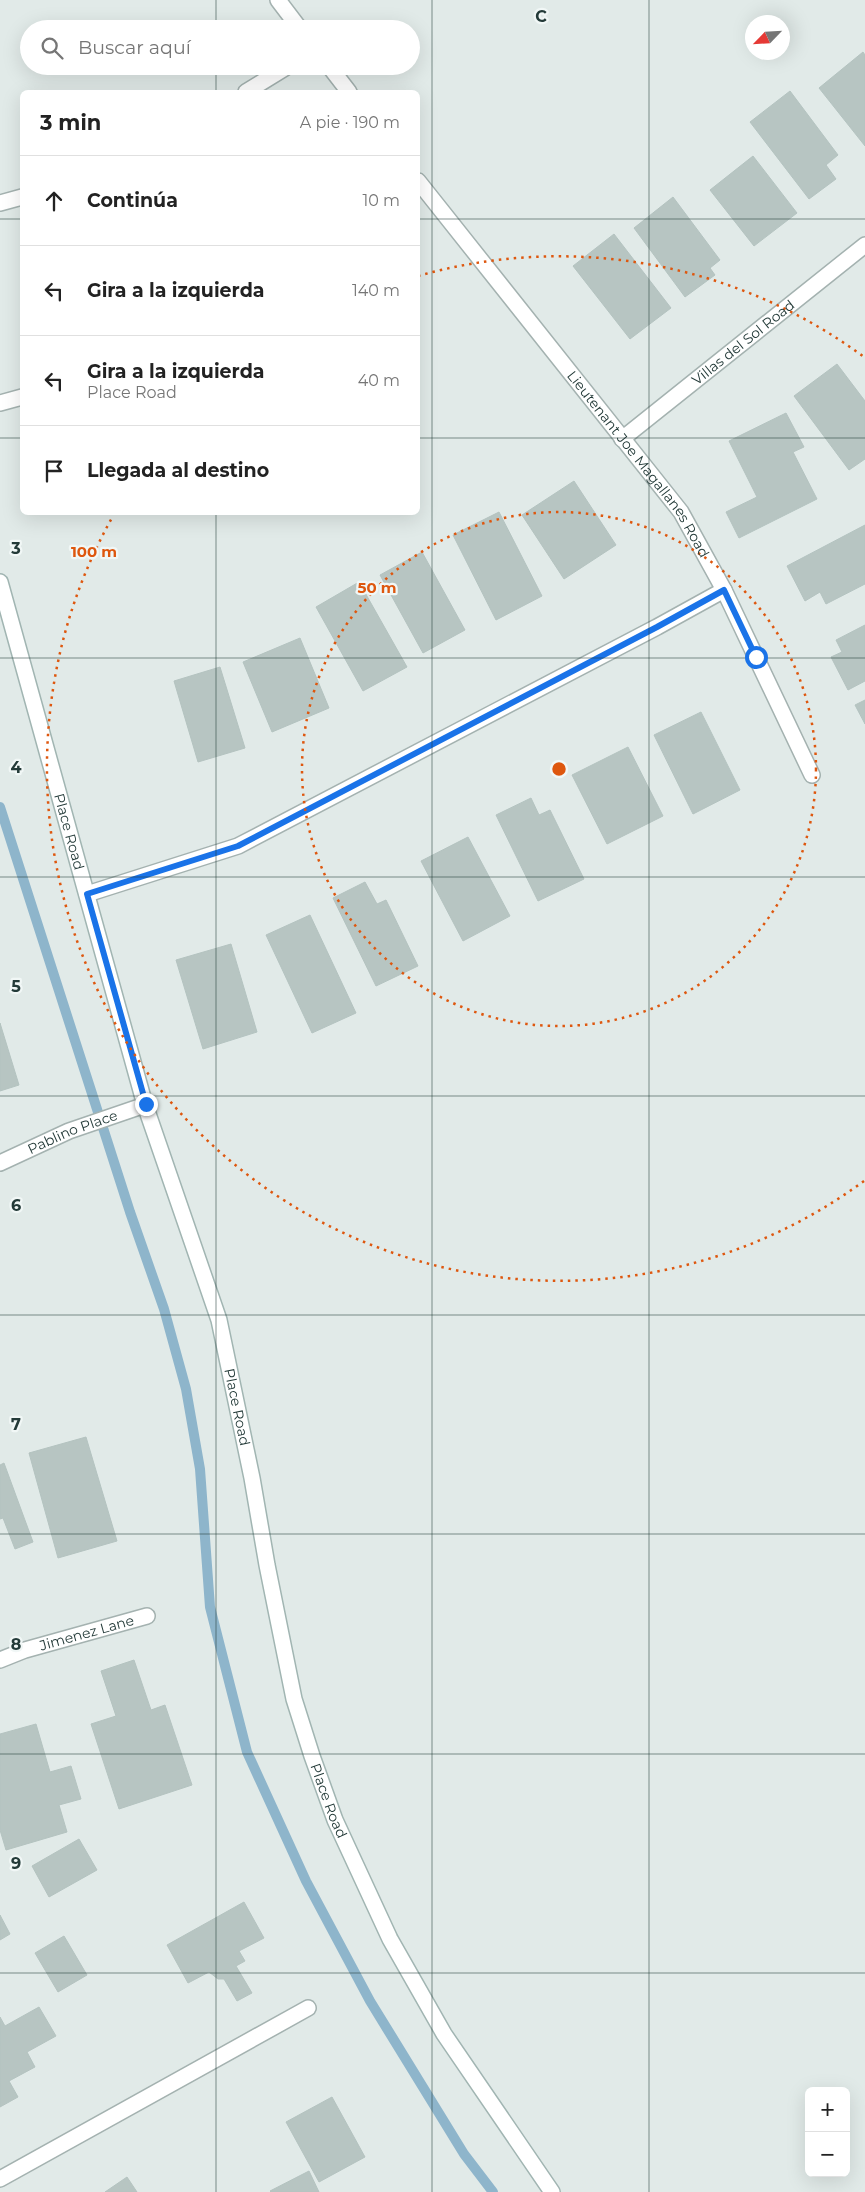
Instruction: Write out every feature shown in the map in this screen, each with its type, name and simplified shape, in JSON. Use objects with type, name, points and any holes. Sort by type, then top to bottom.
[{"type":"street","points":[[278,0],[293,20]]},
{"type":"street","points":[[249,90],[273,75]]},
{"type":"street","points":[[336,75],[347,90]]},
{"type":"street","name":"Lieutenant Joe Magallanes Road","points":[[420,188],[424,201],[681,512],[724,590],[812,775]]},
{"type":"street","points":[[0,203],[20,198]]},
{"type":"street","name":"Villas del Sol Road","points":[[622,439],[865,245]]},
{"type":"street","points":[[0,404],[20,398]]},
{"type":"street","name":"Place Road","points":[[0,582],[146,1104],[219,1320],[252,1478],[267,1565],[294,1699],[335,1820],[390,1939],[444,2034],[552,2192]]},
{"type":"street","points":[[87,894],[238,846],[648,632],[724,590]]},
{"type":"street","name":"Pablino Place","points":[[0,1163],[32,1147],[146,1104]]},
{"type":"street","name":"Jimenez Lane","points":[[0,1660],[25,1650],[146,1616]]},
{"type":"street","points":[[0,2179],[308,2008]]},
{"type":"building","points":[[863,52],[865,55],[865,146],[819,88]]},
{"type":"building","points":[[790,91],[838,155],[826,165],[836,179],[809,199],[750,122]]},
{"type":"building","points":[[753,156],[797,213],[754,246],[710,190]]},
{"type":"building","points":[[673,197],[720,260],[710,268],[715,275],[685,297],[634,228]]},
{"type":"building","points":[[614,234],[671,308],[630,339],[573,266]]},
{"type":"building","points":[[837,364],[865,401],[865,459],[849,470],[794,396]]},
{"type":"building","points":[[786,413],[804,447],[793,452],[817,499],[739,538],[726,512],[757,497],[729,441]]},
{"type":"building","points":[[574,481],[616,545],[564,579],[522,515]]},
{"type":"building","points":[[499,512],[542,596],[496,620],[453,535]]},
{"type":"building","points":[[865,525],[865,584],[826,604],[820,592],[805,601],[787,566]]},
{"type":"building","points":[[422,552],[465,630],[423,653],[380,575]]},
{"type":"building","points":[[359,582],[407,667],[363,691],[316,607]]},
{"type":"building","points":[[865,625],[865,681],[848,690],[831,657],[842,652],[836,640]]},
{"type":"building","points":[[300,638],[329,708],[272,732],[243,662]]},
{"type":"building","points":[[220,667],[245,748],[198,762],[174,681]]},
{"type":"building","points":[[865,700],[865,724],[855,705]]},
{"type":"building","points":[[701,712],[740,790],[693,814],[654,735]]},
{"type":"building","points":[[628,747],[663,816],[607,844],[572,775]]},
{"type":"building","points":[[531,798],[539,815],[550,810],[584,879],[538,901],[496,815]]},
{"type":"building","points":[[468,837],[510,916],[463,941],[421,861]]},
{"type":"building","points":[[365,882],[377,904],[386,900],[418,966],[376,986],[333,898]]},
{"type":"building","points":[[310,915],[356,1013],[312,1033],[266,935]]},
{"type":"building","points":[[231,944],[257,1032],[203,1049],[176,960]]},
{"type":"building","points":[[0,1023],[19,1085],[0,1091]]},
{"type":"building","points":[[86,1437],[117,1541],[58,1558],[29,1453]]},
{"type":"building","points":[[4,1463],[33,1542],[15,1549],[3,1518],[0,1519],[0,1465]]},
{"type":"building","points":[[134,1660],[151,1710],[165,1705],[192,1785],[119,1809],[91,1724],[116,1716],[101,1671]]},
{"type":"building","points":[[36,1724],[50,1772],[71,1766],[81,1799],[59,1805],[67,1832],[6,1850],[0,1830],[0,1734]]},
{"type":"building","points":[[79,1839],[97,1870],[49,1897],[32,1866]]},
{"type":"building","points":[[244,1902],[264,1938],[239,1951],[245,1961],[236,1966],[252,1993],[237,2001],[224,1979],[218,1979],[209,1972],[188,1983],[167,1945]]},
{"type":"building","points":[[0,1915],[10,1934],[0,1940]]},
{"type":"building","points":[[64,1936],[87,1975],[58,1992],[35,1953]]},
{"type":"building","points":[[39,2007],[56,2036],[27,2052],[35,2067],[9,2081],[18,2097],[0,2107],[0,2017],[5,2026]]},
{"type":"building","points":[[332,2097],[365,2157],[319,2182],[286,2122]]},
{"type":"building","points":[[309,2171],[319,2192],[270,2191]]},
{"type":"building","points":[[127,2177],[137,2192],[105,2192]]},
{"type":"waterway","points":[[0,807],[130,1212],[164,1309],[186,1389],[200,1469],[210,1607],[247,1752],[306,1881],[370,2001],[464,2154],[493,2192]]},
{"type":"route","points":[[146,1104],[87,894],[238,846],[657,627],[724,590],[756,657]]}]
